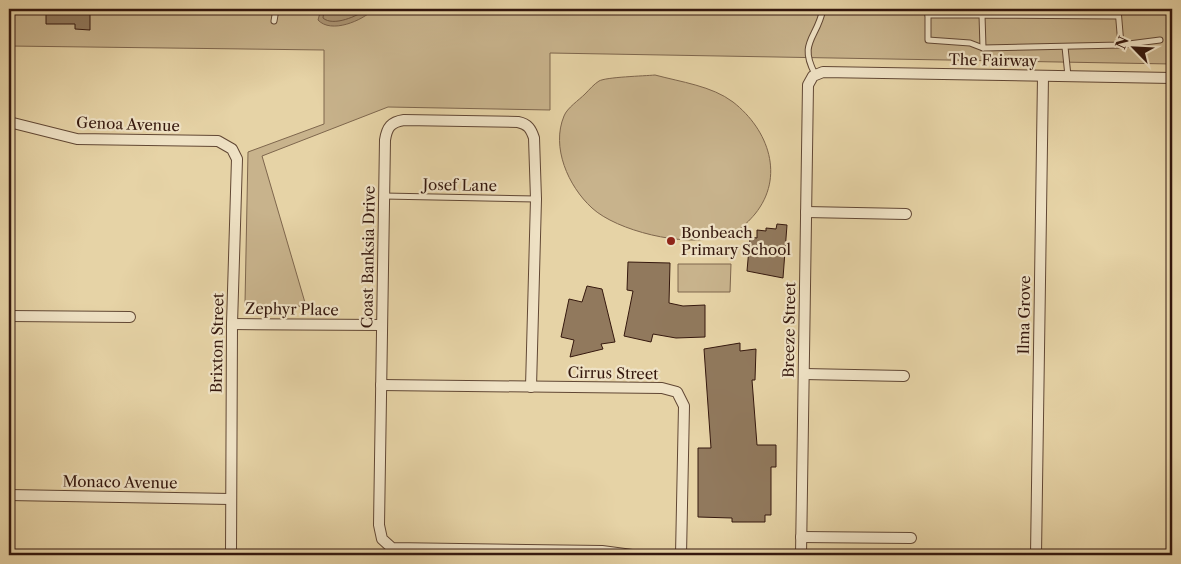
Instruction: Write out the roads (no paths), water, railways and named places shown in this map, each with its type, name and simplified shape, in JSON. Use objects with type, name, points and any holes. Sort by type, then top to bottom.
[{"type":"street","name":"The Fairway","points":[[814,75],[822,72],[1172,78]]},
{"type":"street","name":"Breeze Street","points":[[801,555],[808,85],[814,75]]},
{"type":"street","name":"Ilma Grove","points":[[1036,555],[1043,76]]},
{"type":"street","name":"Coast Banksia Drive","points":[[531,387],[536,199],[534,138],[528,126],[518,122],[404,120],[389,126],[385,140],[380,534],[388,546],[602,551],[632,555]]},
{"type":"street","name":"Genoa Avenue","points":[[9,122],[76,139],[218,141]]},
{"type":"street","name":"Brixton Street","points":[[218,141],[232,148],[237,159],[232,324],[231,555]]},
{"type":"street","points":[[806,212],[906,214]]},
{"type":"street","points":[[9,316],[130,317]]},
{"type":"street","name":"Zephyr Place","points":[[232,324],[382,325]]},
{"type":"street","points":[[804,374],[904,376]]},
{"type":"street","name":"Cirrus Street","points":[[381,384],[662,388],[678,392],[684,406],[682,555]]},
{"type":"street","name":"Monaco Avenue","points":[[9,495],[230,499]]},
{"type":"street","points":[[801,537],[911,538]]},
{"type":"lane","points":[[274,21],[276,9]]},
{"type":"lane","points":[[814,75],[808,60],[807,51],[823,9]]},
{"type":"lane","points":[[982,9],[983,48]]},
{"type":"lane","points":[[1118,9],[1122,45]]},
{"type":"lane","points":[[1118,16],[982,16],[928,12],[928,40],[970,43],[983,48],[1122,45],[1160,40]]},
{"type":"lane","points":[[1065,46],[1068,77]]},
{"type":"lane","name":"Josef Lane","points":[[384,196],[536,199]]},
{"type":"water","points":[[321,9],[374,9],[362,18],[346,24],[331,26],[318,20]]},
{"type":"place","name":"Bonbeach Primary School","points":[[671,241]]}]
